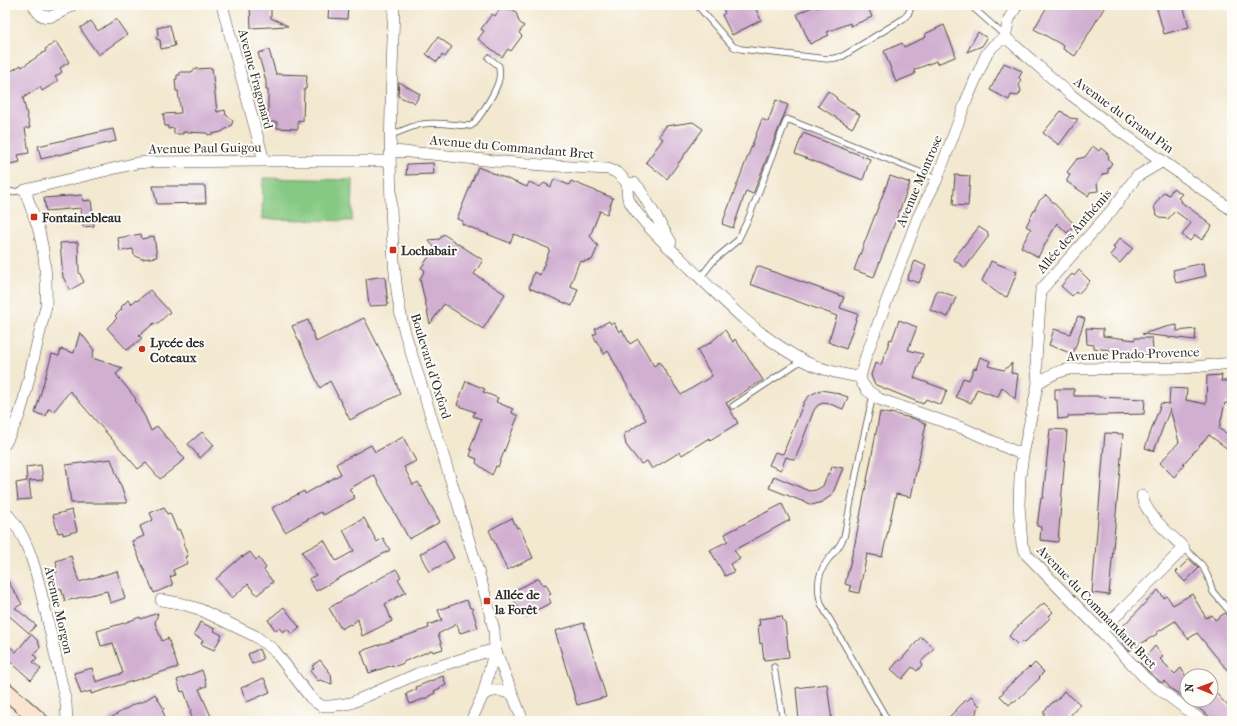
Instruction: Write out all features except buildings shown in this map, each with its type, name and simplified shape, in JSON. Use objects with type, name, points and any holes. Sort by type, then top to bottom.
[{"type":"main road","points":[[5,690],[40,721]]},
{"type":"street","points":[[34,5],[40,15],[46,17],[53,16],[72,5]]},
{"type":"street","name":"Avenue Fragonard","points":[[222,5],[264,160]]},
{"type":"street","name":"Boulevard d'Oxford","points":[[394,5],[390,156],[394,266],[400,315],[490,612],[496,649],[523,721]]},
{"type":"street","points":[[1005,37],[1009,19],[1017,5]]},
{"type":"street","name":"Avenue du Grand Pin","points":[[1005,37],[1070,94],[1108,123],[1232,210]]},
{"type":"street","name":"Avenue Montrose","points":[[860,377],[866,356],[918,217],[937,179],[967,99],[986,55],[993,46],[1005,37]]},
{"type":"street","name":"Avenue du Commandant Bret","points":[[390,156],[411,152],[508,163],[608,169],[618,173],[627,183],[634,183],[639,188],[684,262],[744,319],[771,340],[803,360],[838,374],[860,377]]},
{"type":"street","name":"Avenue Paul Guigou","points":[[25,190],[137,163],[164,161],[264,160],[390,156]]},
{"type":"street","name":"Allée des Anthémis","points":[[1023,455],[1038,383],[1036,360],[1041,290],[1112,210],[1136,177],[1163,161]]},
{"type":"street","points":[[5,444],[24,399],[46,306],[42,244],[25,190]]},
{"type":"street","name":"Avenue Prado-Provence","points":[[1038,383],[1059,371],[1070,369],[1184,368],[1232,363]]},
{"type":"street","points":[[860,377],[862,384],[867,390],[879,399],[965,429],[1023,455]]},
{"type":"street","name":"Avenue du Commandant Bret","points":[[1023,455],[1020,477],[1019,505],[1022,545],[1027,555],[1101,630],[1146,679],[1202,721]]},
{"type":"street","points":[[1101,630],[1184,548],[1148,512],[1142,496]]},
{"type":"street","name":"Avenue Morgon","points":[[5,512],[24,540],[36,571],[66,703],[67,721]]},
{"type":"street","points":[[162,600],[199,609],[255,636],[274,650],[310,698],[322,706],[343,705],[350,703],[427,670],[496,649]]},
{"type":"street","points":[[471,721],[483,695],[496,649]]},
{"type":"street","points":[[483,695],[490,691],[497,690],[505,691],[513,695]]},
{"type":"lane","points":[[697,5],[734,46],[741,49],[827,58],[843,56],[903,19],[908,14],[912,5]]},
{"type":"lane","points":[[970,5],[1005,37]]},
{"type":"lane","points":[[390,135],[422,124],[430,123],[471,126],[477,121],[495,89],[499,78],[499,66],[489,58]]},
{"type":"lane","points":[[700,278],[714,260],[738,240],[749,217],[787,119],[937,179]]},
{"type":"lane","points":[[5,193],[25,190]]},
{"type":"lane","points":[[733,406],[803,360]]},
{"type":"lane","points":[[873,395],[844,538],[839,547],[827,560],[823,567],[819,578],[818,594],[821,604],[888,721]]},
{"type":"lane","points":[[1184,548],[1202,565],[1213,592],[1232,614]]},
{"type":"lane","points":[[774,667],[783,721]]},
{"type":"green space","points":[[263,178],[353,180],[352,221],[262,219]]},
{"type":"place","name":"Fontainebleau","points":[[34,217]]},
{"type":"place","name":"Lochabair","points":[[393,250]]},
{"type":"place","name":"Lycée des Coteaux","points":[[142,349]]},
{"type":"place","name":"Allée de la Forêt","points":[[487,601]]}]
